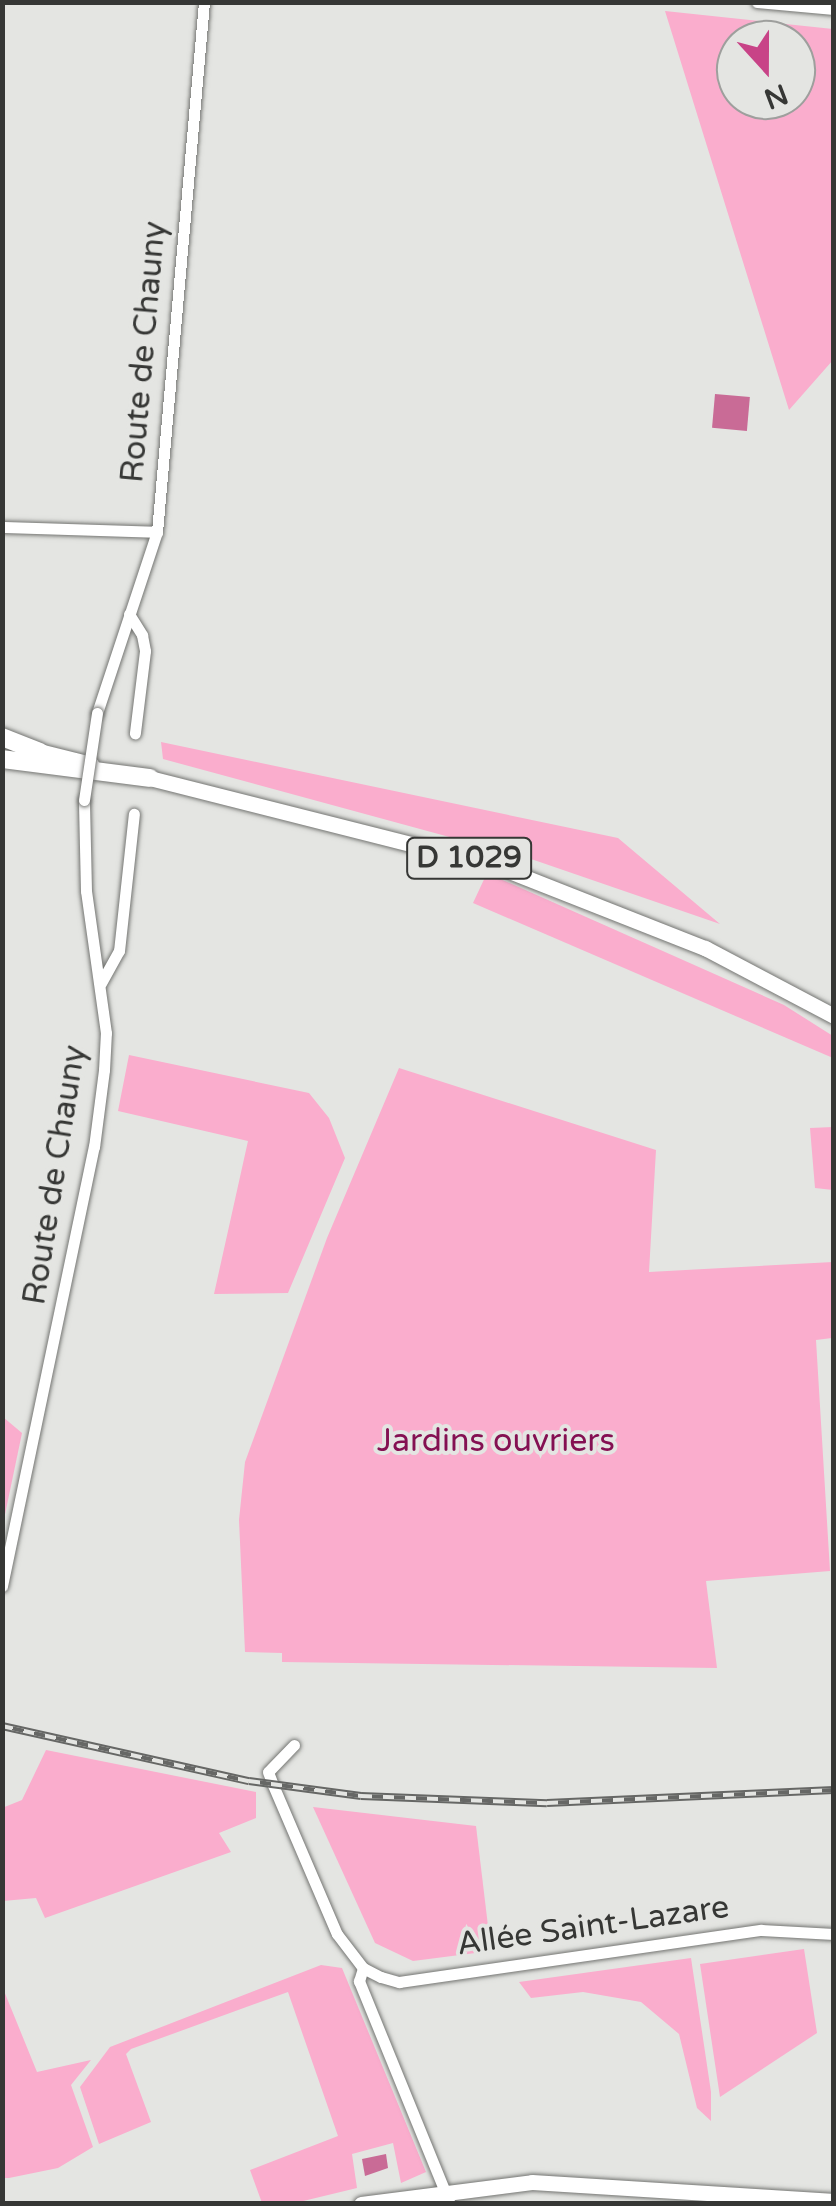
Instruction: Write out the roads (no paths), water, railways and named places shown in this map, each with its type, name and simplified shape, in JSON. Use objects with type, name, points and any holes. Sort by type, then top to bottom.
[{"type":"highway","points":[[2,740],[40,752]]},
{"type":"highway","points":[[2,759],[150,778]]},
{"type":"main road","name":"D 1029","points":[[40,752],[397,838],[512,871],[704,948],[834,1016]]},
{"type":"main road","points":[[361,2204],[447,2197],[532,2182],[834,2201]]},
{"type":"street","name":"Route de Chauny","points":[[2,1586],[94,1146],[106,1033],[86,891],[84,800],[97,713],[157,532],[204,2]]},
{"type":"street","points":[[757,2],[834,8]]},
{"type":"street","points":[[2,527],[157,532]]},
{"type":"street","points":[[129,614],[142,634],[145,651],[135,733]]},
{"type":"street","points":[[100,982],[119,951],[134,814]]},
{"type":"street","points":[[294,1745],[268,1772],[337,1934],[362,1968],[359,1981],[447,2197]]},
{"type":"street","name":"Allée Saint-Lazare","points":[[362,1968],[399,1982],[761,1930],[830,1930]]},
{"type":"railway","points":[[2,1726],[249,1781],[361,1796],[547,1803],[834,1790]]},
{"type":"park label","name":"Jardins ouvriers","points":[[496,1441]]}]
